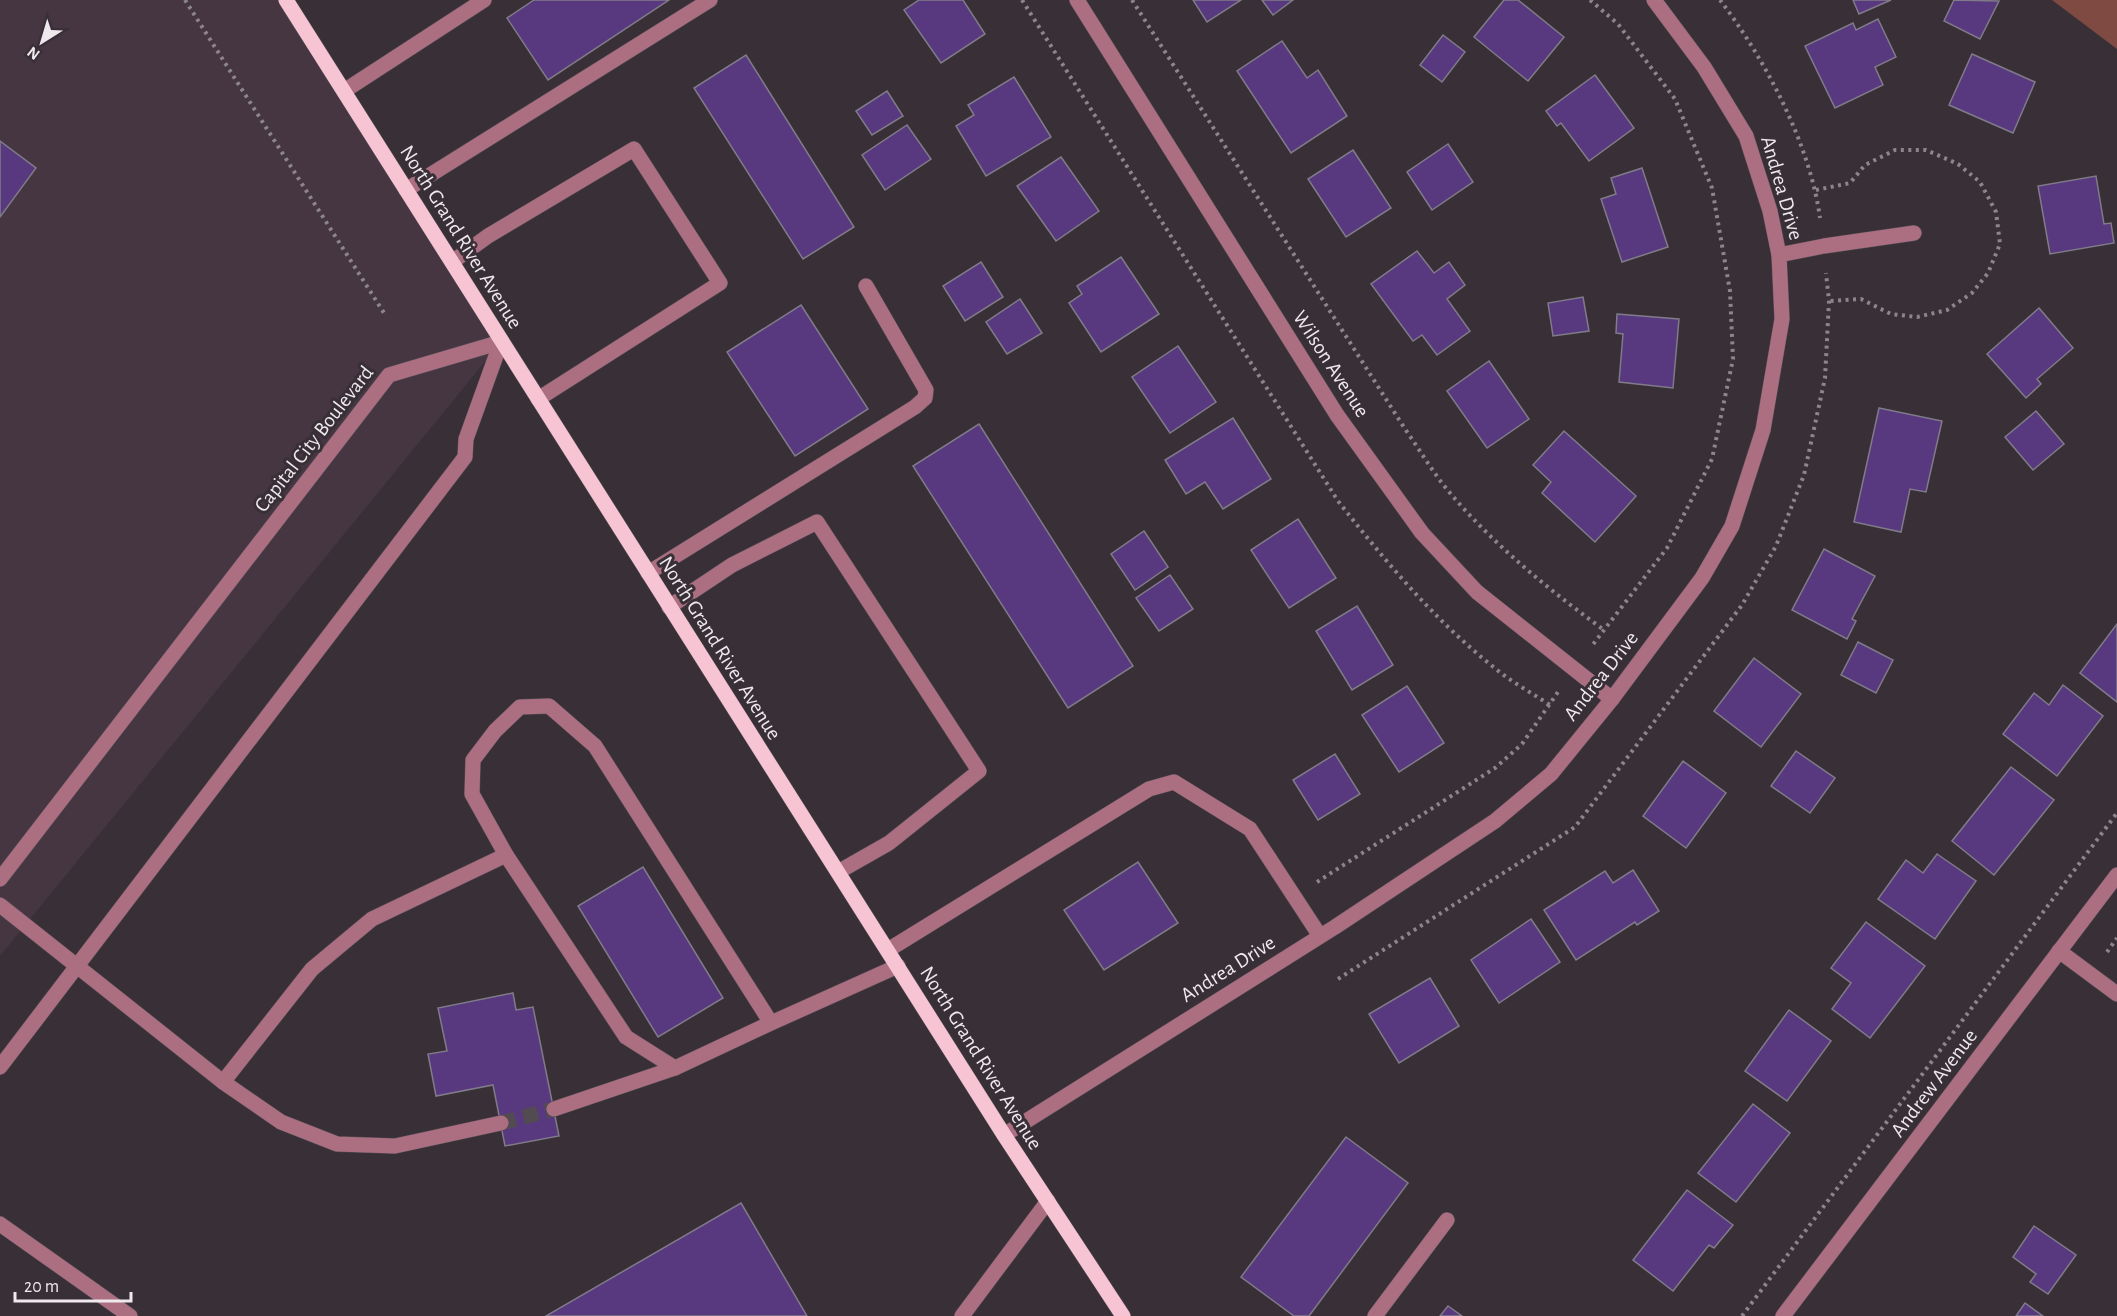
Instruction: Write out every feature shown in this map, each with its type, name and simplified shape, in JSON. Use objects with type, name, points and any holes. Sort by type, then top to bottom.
[{"type":"main road","name":"North Grand River Avenue","points":[[286,0],[1004,1135],[1123,1316]]},
{"type":"street","points":[[344,91],[484,0]]},
{"type":"street","points":[[406,190],[710,0]]},
{"type":"street","name":"Wilson Avenue","points":[[1077,0],[1331,405],[1379,476],[1422,532],[1477,592],[1612,699]]},
{"type":"street","name":"Andrea Drive","points":[[1004,1135],[1320,936],[1495,821],[1551,774],[1612,699],[1702,578],[1732,526],[1765,419],[1782,319],[1779,255],[1770,211],[1746,136],[1704,67],[1654,0]]},
{"type":"street","points":[[452,262],[488,236],[634,149],[720,283],[538,399]]},
{"type":"street","points":[[1779,255],[1914,233]]},
{"type":"street","points":[[648,573],[915,407],[925,398],[926,390],[866,286]]},
{"type":"street","points":[[0,1067],[465,457],[466,439],[501,342]]},
{"type":"street","name":"Capital City Boulevard","points":[[0,879],[388,375],[501,342]]},
{"type":"street","points":[[669,607],[732,565],[817,522],[979,771],[889,843],[838,872]]},
{"type":"street","points":[[675,1068],[626,1037],[506,855],[472,794],[474,760],[495,731],[520,707],[549,706],[595,746],[771,1023]]},
{"type":"street","points":[[888,950],[1149,789],[1174,782],[1250,829],[1320,936]]},
{"type":"street","points":[[224,1082],[312,969],[372,919],[506,855]]},
{"type":"street","name":"Andrew Avenue","points":[[1784,1316],[2117,874]]},
{"type":"street","points":[[0,905],[224,1082],[281,1122],[337,1144],[395,1146],[501,1122]]},
{"type":"street","points":[[2060,951],[2117,994]]},
{"type":"street","points":[[554,1110],[675,1068],[898,966]]},
{"type":"street","points":[[962,1316],[1048,1201]]},
{"type":"street","points":[[1375,1316],[1447,1220]]},
{"type":"street","points":[[0,1224],[130,1316]]},
{"type":"path","points":[[185,0],[384,314]]},
{"type":"path","points":[[1022,0],[1338,501],[1392,569],[1450,629],[1497,670],[1550,705]]},
{"type":"path","points":[[1132,0],[1405,429],[1449,492],[1503,548],[1569,605],[1604,630]]},
{"type":"path","points":[[1294,896],[1495,768],[1522,744],[1573,670],[1667,548],[1712,459],[1733,359],[1730,291],[1712,188],[1675,99],[1618,24],[1590,0]]},
{"type":"path","points":[[1338,979],[1575,827],[1742,605],[1776,546],[1804,475],[1825,378],[1829,301],[1816,190],[1782,99],[1739,26],[1720,0]]},
{"type":"path","points":[[1742,1316],[2117,813]]},
{"type":"shaded area","points":[[0,0],[285,0],[501,342],[0,956]]},
{"type":"shaded area","points":[[2052,0],[2117,0],[2117,49]]},
{"type":"building","points":[[534,0],[669,0],[548,80],[507,18]]},
{"type":"building","points":[[919,0],[963,0],[985,34],[941,63],[904,10]]},
{"type":"building","points":[[1193,0],[1241,0],[1207,22]]},
{"type":"building","points":[[1262,0],[1293,0],[1273,15]]},
{"type":"building","points":[[1504,0],[1518,0],[1564,37],[1528,81],[1474,37]]},
{"type":"building","points":[[1853,0],[1891,0],[1859,14]]},
{"type":"building","points":[[1954,0],[1999,1],[1980,39],[1944,21]]},
{"type":"building","points":[[1878,19],[1896,57],[1875,67],[1883,85],[1835,108],[1805,46],[1853,23],[1856,30]]},
{"type":"building","points":[[1443,35],[1465,52],[1442,82],[1420,65]]},
{"type":"building","points":[[1282,41],[1307,78],[1318,70],[1347,116],[1291,153],[1237,71]]},
{"type":"building","points":[[1972,54],[2035,82],[2013,133],[1949,105]]},
{"type":"building","points":[[746,55],[854,227],[803,259],[694,88]]},
{"type":"building","points":[[1595,75],[1634,128],[1589,161],[1561,123],[1557,126],[1546,111]]},
{"type":"building","points":[[1014,77],[1051,137],[986,176],[956,126],[974,115],[968,105]]},
{"type":"building","points":[[887,91],[903,116],[872,135],[856,111]]},
{"type":"building","points":[[907,125],[931,159],[885,190],[862,155]]},
{"type":"building","points":[[0,141],[36,168],[0,217]]},
{"type":"building","points":[[1448,144],[1473,182],[1432,210],[1407,172]]},
{"type":"building","points":[[1353,150],[1391,208],[1346,237],[1308,179]]},
{"type":"building","points":[[1061,157],[1099,211],[1056,241],[1017,186]]},
{"type":"building","points":[[1642,168],[1668,247],[1622,262],[1601,199],[1616,194],[1611,178]]},
{"type":"building","points":[[2096,176],[2104,224],[2111,223],[2114,243],[2050,254],[2038,186]]},
{"type":"building","points":[[1417,251],[1434,273],[1449,262],[1465,285],[1447,299],[1470,331],[1437,355],[1422,335],[1413,341],[1371,284]]},
{"type":"building","points":[[1121,257],[1159,314],[1101,352],[1069,303],[1082,294],[1077,286]]},
{"type":"building","points":[[981,262],[1003,297],[965,321],[943,286]]},
{"type":"building","points":[[1583,297],[1589,331],[1553,336],[1548,303]]},
{"type":"building","points":[[1020,299],[1042,333],[1007,354],[986,322]]},
{"type":"building","points":[[801,305],[868,409],[795,456],[727,352]]},
{"type":"building","points":[[2039,308],[2073,348],[2037,379],[2041,384],[2026,398],[1987,354]]},
{"type":"building","points":[[1617,314],[1679,319],[1673,388],[1619,382],[1623,334],[1616,333]]},
{"type":"building","points":[[1178,346],[1216,402],[1170,433],[1132,377]]},
{"type":"building","points":[[1489,361],[1529,419],[1487,448],[1447,391]]},
{"type":"building","points":[[1879,408],[1942,421],[1926,492],[1910,489],[1901,532],[1854,522]]},
{"type":"building","points":[[2036,411],[2064,444],[2033,470],[2005,437]]},
{"type":"building","points":[[1233,418],[1271,479],[1223,509],[1205,482],[1186,494],[1165,460]]},
{"type":"building","points":[[979,424],[1133,666],[1068,708],[913,466]]},
{"type":"building","points":[[1564,431],[1636,496],[1595,542],[1542,493],[1551,482],[1533,465]]},
{"type":"building","points":[[1298,519],[1336,578],[1289,608],[1251,550]]},
{"type":"building","points":[[1144,531],[1168,567],[1135,590],[1111,554]]},
{"type":"building","points":[[1824,549],[1875,576],[1852,619],[1856,621],[1847,639],[1792,610]]},
{"type":"building","points":[[1170,575],[1193,609],[1159,631],[1136,598]]},
{"type":"building","points":[[1357,606],[1393,665],[1352,690],[1316,631]]},
{"type":"building","points":[[2117,624],[2117,702],[2080,673]]},
{"type":"building","points":[[1858,642],[1893,660],[1876,693],[1841,675]]},
{"type":"building","points":[[1754,658],[1801,694],[1761,747],[1714,711]]},
{"type":"building","points":[[2063,685],[2103,716],[2057,776],[2003,734],[2034,693],[2049,705]]},
{"type":"building","points":[[1407,686],[1444,743],[1399,772],[1362,715]]},
{"type":"building","points":[[1796,751],[1835,778],[1810,813],[1771,786]]},
{"type":"building","points":[[1335,754],[1360,794],[1318,820],[1293,780]]},
{"type":"building","points":[[1683,761],[1726,793],[1686,848],[1643,816]]},
{"type":"building","points":[[2011,767],[2054,800],[1994,875],[1952,841]]},
{"type":"building","points":[[1937,854],[1976,881],[1935,939],[1878,899],[1906,860],[1923,873]]},
{"type":"building","points":[[1138,862],[1178,923],[1104,970],[1064,910]]},
{"type":"building","points":[[643,867],[723,998],[658,1037],[578,906]]},
{"type":"building","points":[[1633,870],[1659,911],[1637,925],[1635,922],[1576,960],[1544,910],[1605,871],[1613,883]]},
{"type":"building","points":[[1531,919],[1560,962],[1499,1003],[1471,960]]},
{"type":"building","points":[[1866,922],[1925,966],[1870,1038],[1832,1009],[1851,983],[1831,968]]},
{"type":"building","points":[[1430,978],[1459,1026],[1399,1063],[1369,1014]]},
{"type":"building","points":[[513,993],[516,1010],[533,1007],[559,1136],[505,1146],[493,1085],[436,1096],[428,1054],[447,1051],[438,1008]]},
{"type":"building","points":[[1789,1010],[1831,1041],[1787,1101],[1745,1071]]},
{"type":"building","points":[[1753,1104],[1790,1133],[1736,1202],[1698,1173]]},
{"type":"building","points":[[1346,1137],[1408,1183],[1309,1316],[1294,1316],[1241,1277]]},
{"type":"building","points":[[1687,1190],[1733,1225],[1714,1248],[1709,1245],[1673,1291],[1633,1260]]},
{"type":"building","points":[[741,1203],[807,1316],[546,1316]]},
{"type":"building","points":[[2034,1226],[2076,1255],[2048,1294],[2030,1282],[2036,1274],[2013,1257]]},
{"type":"building","points":[[2025,1303],[2043,1316],[2016,1316]]},
{"type":"building","points":[[1448,1306],[1462,1316],[1440,1316]]},
{"type":"tunnel","points":[[501,1123],[554,1109]]}]
